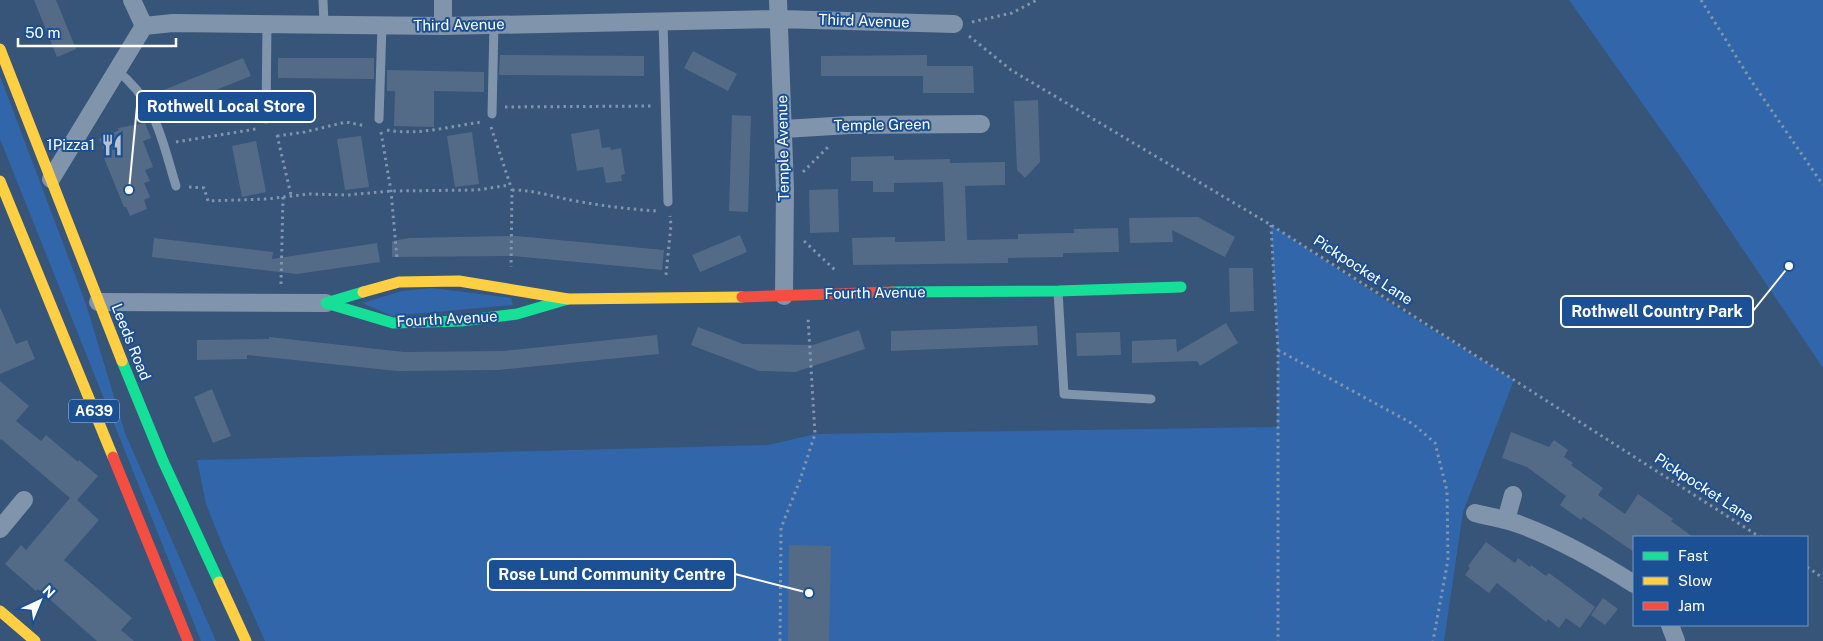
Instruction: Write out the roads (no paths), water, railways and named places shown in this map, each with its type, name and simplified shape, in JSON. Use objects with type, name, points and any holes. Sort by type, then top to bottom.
[{"type":"street","points":[[50,180],[144,26],[132,0]]},
{"type":"street","points":[[443,0],[443,26]]},
{"type":"street","name":"Temple Avenue","points":[[778,0],[784,129],[784,296]]},
{"type":"street","name":"Third Avenue","points":[[144,26],[173,22],[443,26],[779,19],[954,24]]},
{"type":"street","name":"Leeds Road","points":[[0,49],[98,302],[163,460],[246,641]]},
{"type":"street","name":"Temple Green","points":[[784,129],[850,125],[981,124]]},
{"type":"street","name":"A639","points":[[0,181],[188,641]]},
{"type":"street","name":"Fourth Avenue","points":[[98,302],[326,303],[399,282],[459,281],[568,299],[784,296],[860,292],[1058,291],[1181,287]]},
{"type":"street","name":"Fourth Avenue","points":[[326,303],[393,323],[461,321],[517,314],[568,299]]},
{"type":"street","points":[[1506,520],[1513,496]]},
{"type":"street","points":[[0,530],[24,500]]},
{"type":"street","points":[[1475,513],[1520,524],[1566,544],[1602,563],[1633,583]]},
{"type":"street","points":[[0,611],[34,641]]},
{"type":"street","points":[[1670,626],[1676,641]]},
{"type":"lane","points":[[323,0],[324,24]]},
{"type":"lane","points":[[663,21],[668,202]]},
{"type":"lane","points":[[266,24],[266,119]]},
{"type":"lane","points":[[492,111],[494,24]]},
{"type":"lane","points":[[379,119],[382,25]]},
{"type":"lane","points":[[116,70],[130,80],[144,97],[154,116],[176,186]]},
{"type":"lane","points":[[1058,291],[1064,394],[1151,399]]},
{"type":"place","name":"1Pizza1","points":[[112,145]]},
{"type":"place","name":"Rothwell Local Store","points":[[129,190]]},
{"type":"place","name":"Rothwell Country Park","points":[[1789,266]]},
{"type":"place","name":"Rose Lund Community Centre","points":[[809,593]]}]
